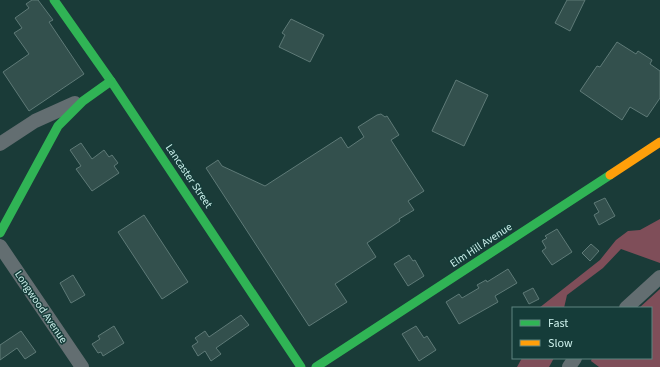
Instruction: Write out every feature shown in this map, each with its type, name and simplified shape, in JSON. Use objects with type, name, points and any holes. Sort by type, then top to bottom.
[{"type":"main road","name":"Lancaster Street","points":[[54,0],[111,81],[301,367]]},
{"type":"main road","points":[[0,233],[58,126],[83,100],[111,81]]},
{"type":"main road","name":"Elm Hill Avenue","points":[[316,367],[660,142]]},
{"type":"street","points":[[0,144],[34,121],[83,100]]},
{"type":"street","name":"Longwood Avenue","points":[[0,246],[82,367]]},
{"type":"street","points":[[627,307],[660,277]]},
{"type":"shaded area","points":[[660,219],[660,263],[621,249],[603,268],[567,295],[564,307],[540,307],[600,260],[616,240],[628,231],[640,230]]},
{"type":"shaded area","points":[[660,289],[660,367],[599,367],[591,361],[592,359],[652,359],[652,307],[640,307]]},
{"type":"shaded area","points":[[521,359],[553,359],[549,367],[517,367]]},
{"type":"building","points":[[32,0],[38,0],[53,20],[49,22],[84,74],[29,111],[3,72],[29,54],[14,33],[22,28],[15,18],[29,8],[26,4]]},
{"type":"building","points":[[567,0],[585,0],[570,31],[555,23]]},
{"type":"building","points":[[291,19],[324,35],[310,62],[279,47],[285,35],[282,33]]},
{"type":"building","points":[[617,42],[636,54],[638,51],[652,60],[650,64],[660,71],[660,98],[647,117],[630,107],[622,120],[580,91],[597,66],[600,67]]},
{"type":"building","points":[[456,80],[488,95],[464,146],[432,131]]},
{"type":"building","points":[[381,114],[385,117],[387,116],[399,135],[391,140],[424,191],[408,201],[414,210],[399,219],[400,221],[367,243],[376,257],[335,284],[347,302],[309,326],[206,168],[218,160],[222,166],[265,186],[341,137],[348,148],[364,137],[358,127]]},
{"type":"building","points":[[81,143],[92,159],[104,150],[109,157],[112,155],[118,163],[114,166],[119,173],[92,191],[76,169],[81,166],[70,150]]},
{"type":"building","points":[[605,198],[615,216],[599,225],[594,215],[599,212],[594,203]]},
{"type":"building","points":[[144,215],[188,282],[162,299],[118,232]]},
{"type":"building","points":[[557,229],[572,252],[552,265],[542,251],[546,248],[542,241],[547,238],[545,236]]},
{"type":"building","points":[[591,244],[599,251],[590,261],[582,253]]},
{"type":"building","points":[[409,255],[413,261],[415,260],[424,276],[408,286],[394,264]]},
{"type":"building","points":[[508,269],[517,283],[495,296],[498,302],[459,324],[446,302],[459,294],[462,298],[479,288],[477,285],[486,280],[487,282]]},
{"type":"building","points":[[73,275],[85,295],[71,303],[60,283]]},
{"type":"building","points":[[533,288],[539,299],[529,304],[523,293]]},
{"type":"building","points":[[241,315],[249,325],[216,348],[221,354],[211,361],[205,351],[198,356],[192,346],[198,342],[195,338],[205,331],[209,337]]},
{"type":"building","points":[[114,326],[124,343],[103,356],[101,352],[98,353],[92,344],[100,339],[98,336]]},
{"type":"building","points":[[416,326],[424,338],[427,336],[436,350],[419,361],[402,334]]},
{"type":"building","points":[[21,331],[36,352],[25,359],[17,348],[0,360],[0,345]]},
{"type":"traffic: fast","points":[[54,0],[111,81],[301,367]]},
{"type":"traffic: fast","points":[[0,233],[58,126],[83,101],[111,81]]},
{"type":"traffic: fast","points":[[316,367],[610,175]]},
{"type":"traffic: slow","points":[[610,175],[660,142]]}]
